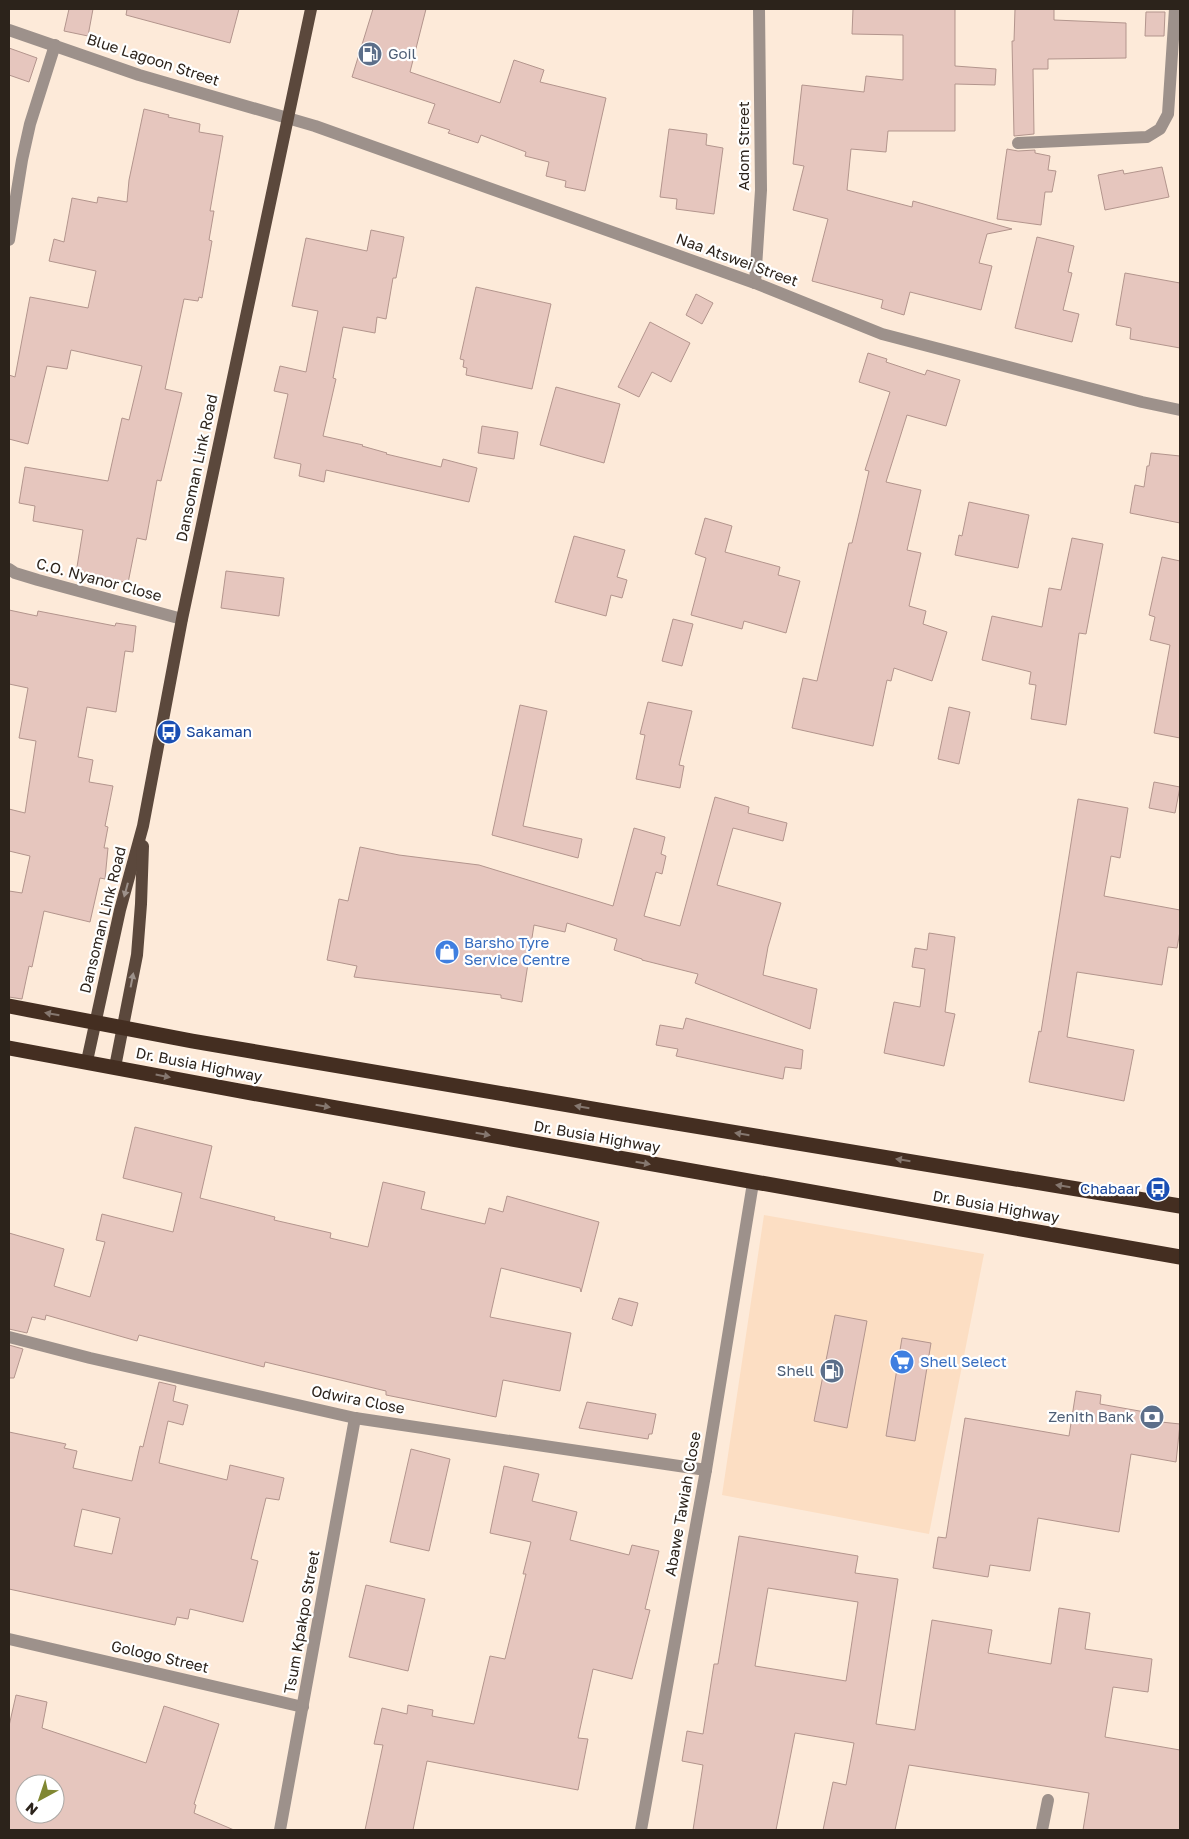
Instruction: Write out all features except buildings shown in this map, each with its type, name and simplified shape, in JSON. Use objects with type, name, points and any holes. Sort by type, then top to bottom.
[{"type":"highway","name":"Dr. Busia Highway","points":[[9,1006],[95,1021],[123,1028],[622,1114],[1180,1206]]},
{"type":"highway","name":"Dr. Busia Highway","points":[[9,1048],[269,1096],[1180,1257]]},
{"type":"main road","name":"Dansoman Link Road","points":[[87,1061],[120,910],[143,826],[182,619],[311,9]]},
{"type":"main road","name":"Dansoman Link Road","points":[[115,1067],[137,955],[140,930],[143,826]]},
{"type":"street","name":"Adom Street","points":[[755,283],[761,190],[758,9]]},
{"type":"street","points":[[1018,143],[1147,137],[1160,129],[1168,114],[1175,9]]},
{"type":"street","name":"Blue Lagoon Street","points":[[9,30],[139,75],[289,118]]},
{"type":"street","points":[[9,240],[26,142],[55,45]]},
{"type":"street","name":"Naa Atswei Street","points":[[289,118],[755,283],[882,334],[1142,402],[1180,410]]},
{"type":"street","name":"C.O. Nyanor Close","points":[[9,569],[15,573],[38,580],[182,619]]},
{"type":"street","name":"Abawe Tawiah Close","points":[[641,1830],[706,1470],[753,1182]]},
{"type":"street","name":"Odwira Close","points":[[9,1337],[90,1358],[355,1418],[706,1470]]},
{"type":"street","name":"Tsum Kpakpo Street","points":[[280,1830],[355,1418]]},
{"type":"street","name":"Gologo Street","points":[[9,1639],[303,1707]]},
{"type":"street","points":[[1042,1830],[1048,1800]]},
{"type":"shaded area","points":[[764,1215],[984,1254],[929,1534],[722,1495]]},
{"type":"place","name":"Goil","points":[[370,54]]},
{"type":"place","name":"Sakaman","points":[[169,732]]},
{"type":"place","name":"Barsho Tyre Service Centre","points":[[447,952]]},
{"type":"place","name":"Chabaar","points":[[1158,1189]]},
{"type":"place","name":"Shell Select","points":[[902,1362]]},
{"type":"place","name":"Shell","points":[[832,1371]]},
{"type":"place","name":"Zenith Bank","points":[[1152,1417]]}]
